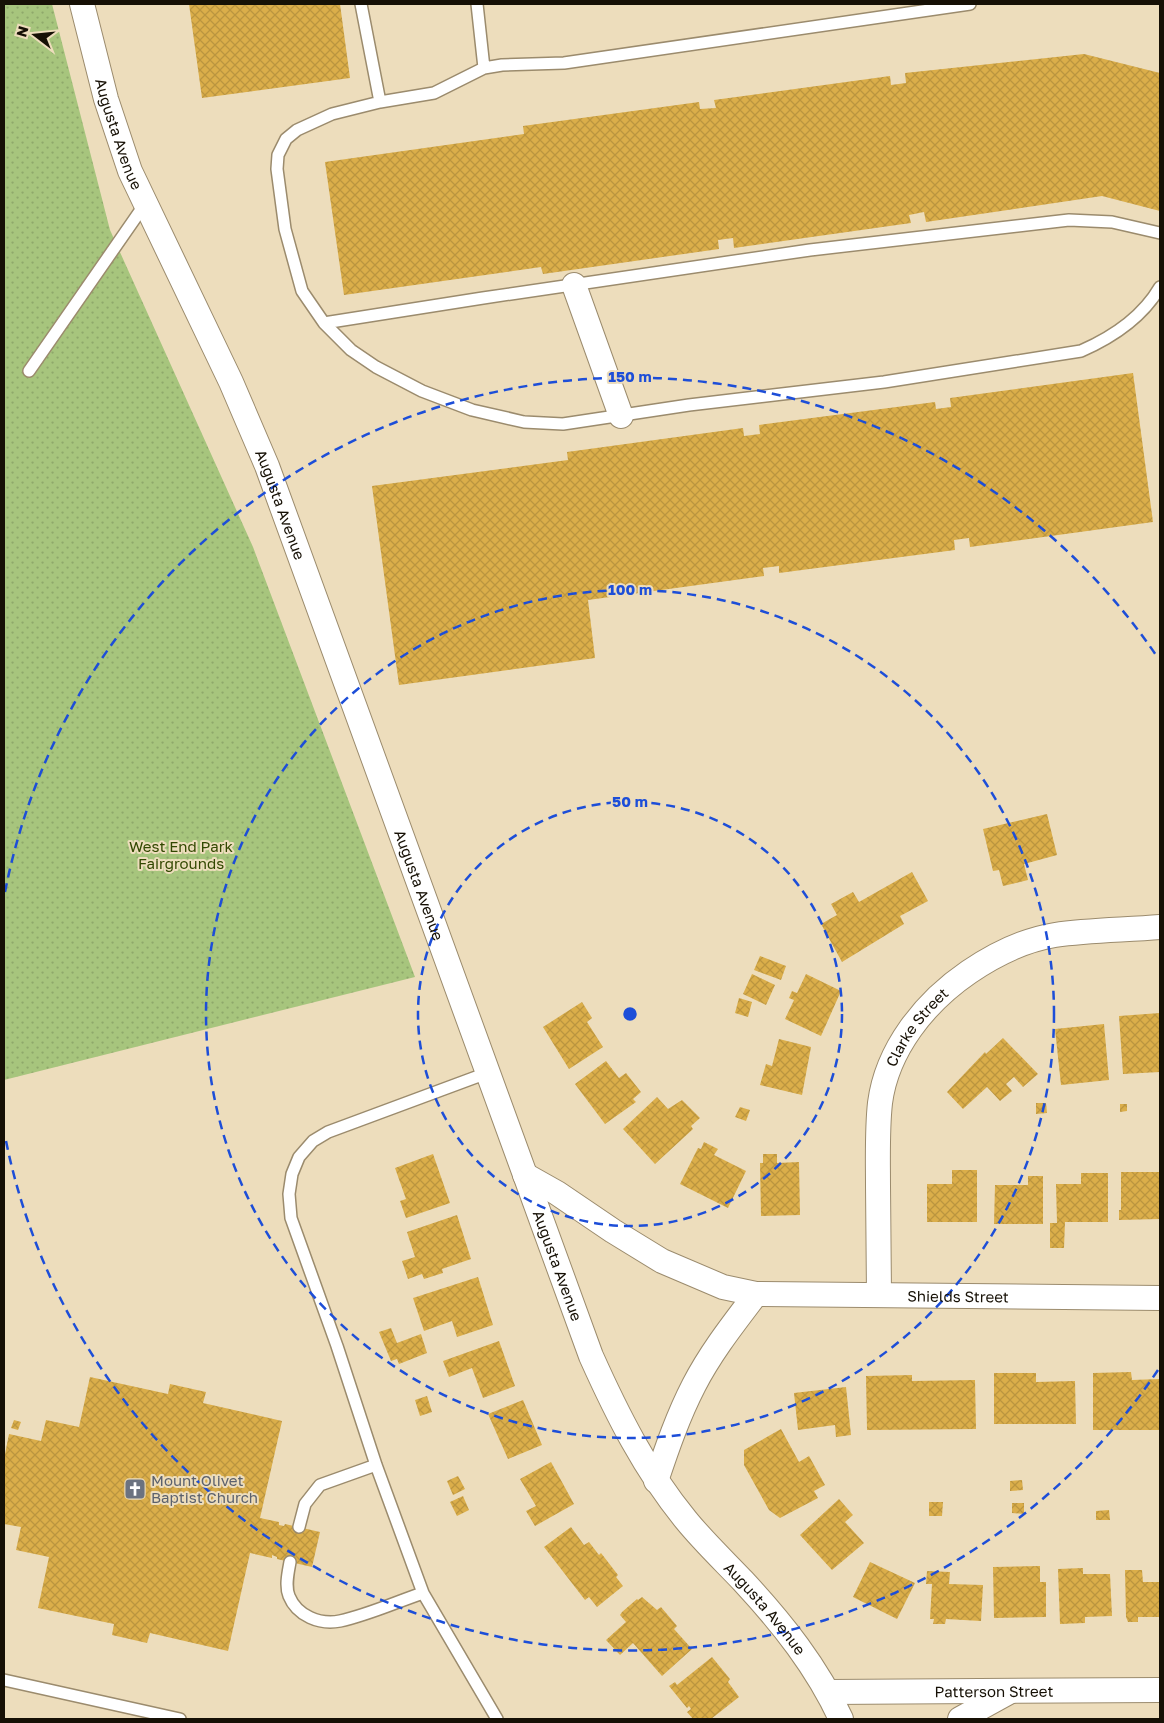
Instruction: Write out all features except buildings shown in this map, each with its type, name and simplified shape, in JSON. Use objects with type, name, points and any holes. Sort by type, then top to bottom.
[{"type":"street","name":"Augusta Avenue","points":[[82,4],[106,99],[130,171],[231,382],[267,466],[591,1356],[619,1418],[656,1481],[686,1521],[744,1582],[798,1645],[829,1692],[841,1719]]},
{"type":"street","points":[[574,285],[621,416]]},
{"type":"street","name":"Clarke Street","points":[[879,1295],[878,1138],[880,1101],[890,1067],[903,1040],[925,1010],[954,982],[987,960],[1024,944],[1054,935],[1160,927]]},
{"type":"street","name":"Shields Street","points":[[525,1175],[557,1192],[613,1231],[662,1261],[723,1287],[756,1294],[1160,1298]]},
{"type":"street","points":[[656,1481],[675,1426],[694,1384],[725,1334],[756,1294]]},
{"type":"street","name":"Patterson Street","points":[[829,1692],[1160,1690]]},
{"type":"street","points":[[960,1719],[1010,1691]]},
{"type":"lane","points":[[361,4],[380,102]]},
{"type":"lane","points":[[477,4],[484,68]]},
{"type":"lane","points":[[970,4],[564,63],[502,65],[484,68],[434,94],[380,102],[332,114],[298,130],[286,140],[278,155],[277,169],[285,228],[302,291],[324,323],[351,350],[376,368],[422,391],[472,410],[524,422],[562,424],[689,405],[884,382],[1081,351],[1104,341],[1130,324],[1160,287]]},
{"type":"lane","points":[[29,371],[145,204]]},
{"type":"lane","points":[[324,323],[810,250],[1069,220],[1112,222],[1160,233]]},
{"type":"lane","points":[[487,1073],[328,1132],[313,1141],[299,1156],[292,1174],[289,1194],[291,1218],[337,1346],[376,1465],[423,1593],[496,1719]]},
{"type":"lane","points":[[299,1527],[305,1504],[320,1485],[376,1465]]},
{"type":"lane","points":[[290,1562],[287,1580],[289,1596],[299,1612],[319,1621],[339,1621],[423,1593]]},
{"type":"lane","points":[[4,1680],[180,1719]]},
{"type":"green space","name":"West End Park Fairgrounds","points":[[4,4],[52,4],[110,230],[253,547],[415,977],[4,1080]]},
{"type":"place","name":"Mount Olivet Baptist Church","points":[[135,1489]]}]
